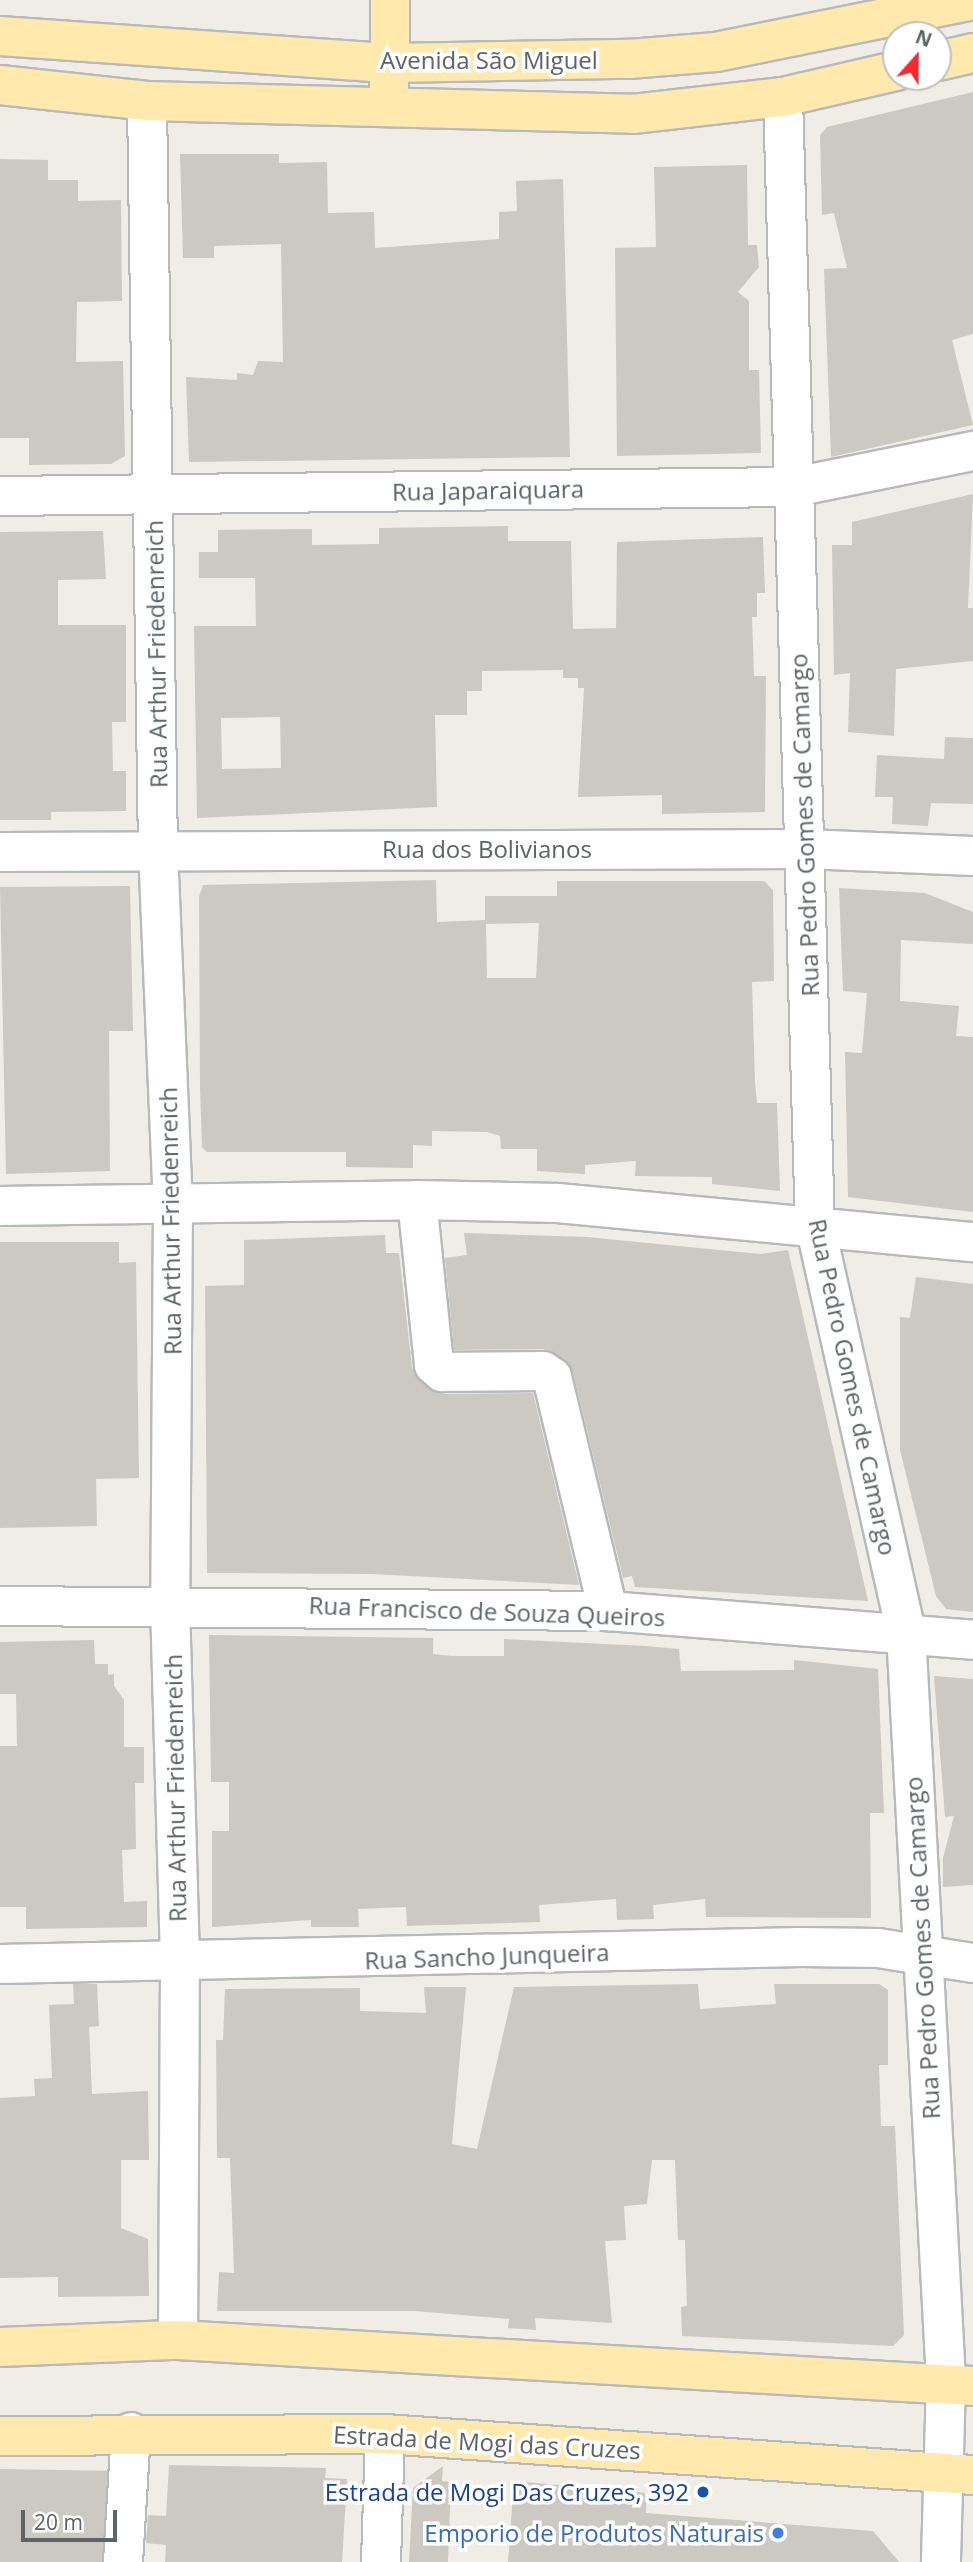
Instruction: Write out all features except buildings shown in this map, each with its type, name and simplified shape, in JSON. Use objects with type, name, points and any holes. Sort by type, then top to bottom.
[{"type":"main road","points":[[388,111],[390,0]]},
{"type":"main road","name":"Avenida São Miguel","points":[[0,36],[390,63],[716,52],[973,0]]},
{"type":"main road","points":[[952,58],[973,53]]},
{"type":"main road","name":"Avenida São Miguel","points":[[0,85],[147,101],[388,111],[633,114],[783,97],[882,74]]},
{"type":"main road","points":[[0,2347],[178,2340],[959,2383]]},
{"type":"main road","name":"Estrada de Mogi das Cruzes","points":[[0,2436],[131,2432],[385,2434],[958,2473]]},
{"type":"street","name":"Rua Pedro Gomes de Camargo","points":[[783,97],[815,1225],[906,1632],[921,1951],[959,2383],[958,2473],[941,2562]]},
{"type":"street","name":"Rua Arthur Friedenreich","points":[[147,101],[158,849],[173,1206],[170,1603],[180,1964],[178,2340]]},
{"type":"street","name":"Rua Japaraiquara","points":[[0,496],[794,487],[973,451]]},
{"type":"street","name":"Rua dos Bolivianos","points":[[0,852],[158,849],[805,849],[973,856]]},
{"type":"street","points":[[417,1200],[434,1365],[442,1371],[542,1371],[552,1377],[608,1611]]},
{"type":"street","points":[[0,1206],[173,1206],[417,1200],[558,1203],[815,1225],[973,1242]]},
{"type":"street","name":"Rua Francisco de Souza Queiros","points":[[0,1605],[170,1603],[608,1611],[906,1632],[973,1640]]},
{"type":"street","name":"Rua Sancho Junqueira","points":[[0,1964],[180,1964],[803,1947],[921,1951],[973,1963]]},
{"type":"street","points":[[123,2562],[131,2432]]},
{"type":"street","points":[[381,2562],[385,2434]]},
{"type":"place","name":"Estrada de Mogi Das Cruzes, 392","points":[[703,2492]]},
{"type":"place","name":"Emporio de Produtos Naturais","points":[[778,2533]]}]
